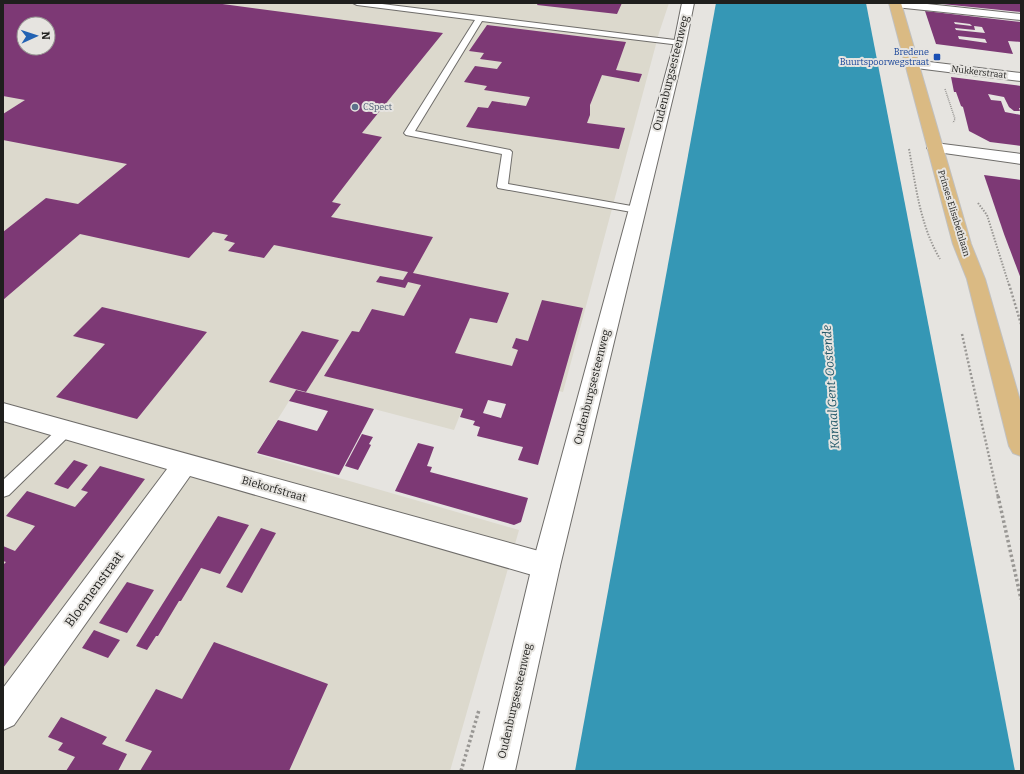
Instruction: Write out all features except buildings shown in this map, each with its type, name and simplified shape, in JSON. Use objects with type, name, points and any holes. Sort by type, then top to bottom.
[{"type":"main road","name":"Prinses Elisabethlaan","points":[[895,3],[962,244],[976,280],[1021,446]]},
{"type":"street","name":"Oudenburgsesteenweg","points":[[499,771],[546,566],[680,43],[688,3]]},
{"type":"street","points":[[895,3],[1021,17]]},
{"type":"street","name":"Nukkerstraat","points":[[913,64],[1021,78]]},
{"type":"street","points":[[935,148],[1021,159]]},
{"type":"street","name":"Biekorfstraat","points":[[3,412],[546,566]]},
{"type":"street","name":"Bloemenstraat","points":[[3,714],[184,464]]},
{"type":"lane","points":[[357,3],[680,43]]},
{"type":"lane","points":[[480,18],[409,134],[507,152],[502,186],[637,210]]},
{"type":"lane","points":[[3,490],[66,430]]},
{"type":"path","points":[[908,144],[925,230],[930,245],[942,263]]},
{"type":"path","points":[[974,198],[987,215],[1021,324]]},
{"type":"path","points":[[961,331],[1021,599]]},
{"type":"path","points":[[461,771],[480,705]]},
{"type":"shaded area","points":[[3,3],[669,3],[659,33],[563,392],[477,372],[454,430],[296,390],[256,454],[519,530],[450,771],[3,771]]},
{"type":"water","name":"Kanaal Gent-Oostende","points":[[716,3],[866,3],[1015,771],[575,771]]},
{"type":"place","name":"Bredene Buurtspoorwegstraat","points":[[937,57]]},
{"type":"place","name":"CSpect","points":[[355,107]]}]
